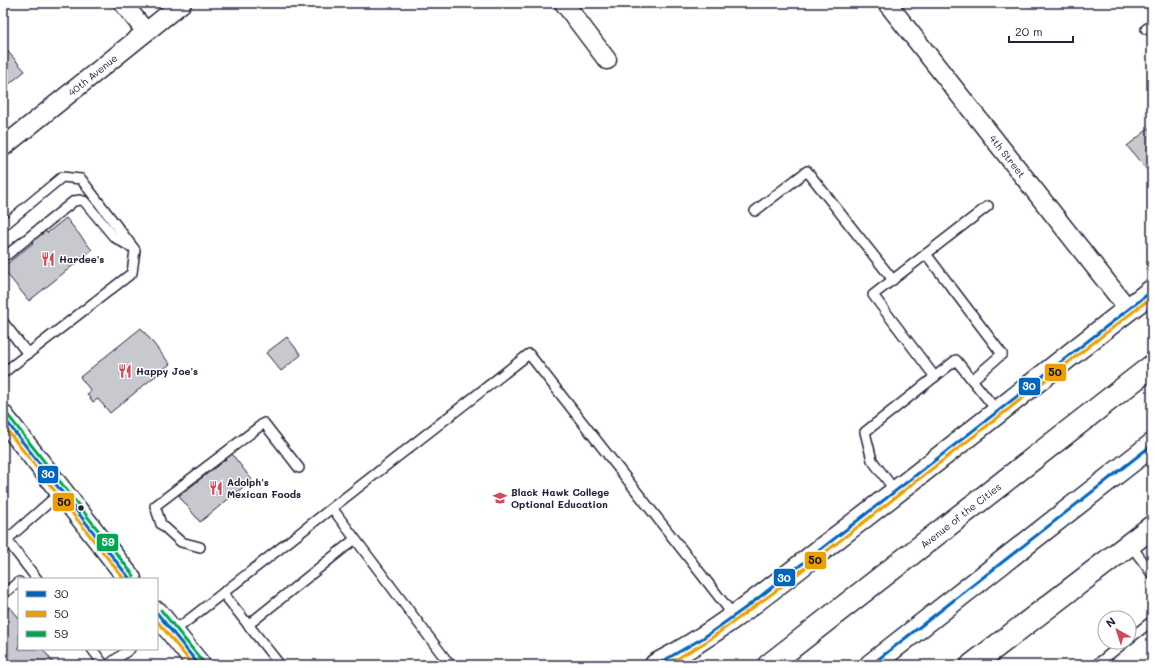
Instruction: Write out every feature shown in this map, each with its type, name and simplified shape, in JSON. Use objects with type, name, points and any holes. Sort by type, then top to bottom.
[{"type":"street","points":[[123,3],[146,32]]},
{"type":"street","name":"40th Avenue","points":[[3,147],[182,3]]},
{"type":"street","points":[[564,3],[607,60]]},
{"type":"street","name":"4th Street","points":[[887,3],[1128,309]]},
{"type":"street","points":[[656,665],[700,640],[734,616],[896,492],[1152,291]]},
{"type":"street","name":"Avenue of the Cities","points":[[769,665],[1152,366]]},
{"type":"street","points":[[3,417],[129,578]]},
{"type":"street","points":[[871,665],[1152,445]]},
{"type":"street","points":[[972,665],[1152,528]]},
{"type":"street","points":[[755,665],[840,609]]},
{"type":"street","points":[[163,625],[199,665]]},
{"type":"lane","points":[[755,211],[807,171],[893,280]]},
{"type":"lane","points":[[3,226],[62,177],[81,179],[135,250],[132,273],[3,373]]},
{"type":"lane","points":[[3,256],[8,254],[74,201],[80,200],[84,201],[114,237],[135,250]]},
{"type":"lane","points":[[935,377],[873,295],[988,206]]},
{"type":"lane","points":[[926,254],[1002,354],[972,380]]},
{"type":"lane","points":[[3,322],[28,354]]},
{"type":"lane","points":[[163,625],[223,593],[529,354],[734,616]]},
{"type":"lane","points":[[896,492],[872,460],[865,432],[956,360],[998,412]]},
{"type":"lane","points":[[200,546],[181,542],[161,524],[155,506],[264,423],[299,468]]},
{"type":"lane","points":[[34,575],[4,539],[61,492]]},
{"type":"lane","points":[[332,508],[450,665]]},
{"type":"lane","points":[[248,625],[355,539]]},
{"type":"lane","points":[[1130,544],[1152,574]]},
{"type":"lane","points":[[3,594],[18,583]]},
{"type":"lane","points":[[223,593],[280,665]]},
{"type":"lane","points":[[1137,633],[1152,621]]},
{"type":"lane","points":[[93,650],[104,665]]},
{"type":"lane","points":[[108,665],[129,650]]},
{"type":"lane","points":[[1096,665],[1115,650]]},
{"type":"building","points":[[3,46],[25,71],[3,89]]},
{"type":"building","points":[[1152,126],[1152,166],[1147,170],[1127,146]]},
{"type":"building","name":"Hardee's","points":[[66,218],[92,250],[29,301],[3,269],[3,267],[33,243],[26,235],[40,224],[47,233]]},
{"type":"building","name":"Happy Joe's","points":[[141,328],[170,364],[110,413],[98,399],[93,402],[87,394],[91,391],[80,377]]},
{"type":"building","points":[[287,337],[301,355],[281,371],[266,353]]},
{"type":"building","name":"Adolph's Mexican Foods","points":[[232,454],[252,480],[200,522],[179,496]]},
{"type":"building","points":[[10,607],[18,617],[18,650],[44,650],[55,665],[7,665],[3,659],[3,613]]},
{"type":"transit line","name":"30","points":[[656,665],[703,638],[748,606],[1152,291]]},
{"type":"transit line","name":"50","points":[[666,665],[706,642],[773,593],[1152,297]]},
{"type":"transit line","name":"59","points":[[7,414],[134,576]]},
{"type":"transit line","name":"30","points":[[3,417],[129,578]]},
{"type":"transit line","name":"50","points":[[3,425],[123,578]]},
{"type":"transit line","name":"30","points":[[871,665],[1152,445]]},
{"type":"transit line","name":"59","points":[[161,610],[203,662]]},
{"type":"transit line","name":"30","points":[[158,614],[199,665]]},
{"type":"transit line","name":"50","points":[[158,622],[193,665]]},
{"type":"place","name":"Hardee's","points":[[48,259]]},
{"type":"place","name":"Happy Joe's","points":[[125,371]]},
{"type":"place","name":"Adolph's Mexican Foods","points":[[216,488]]},
{"type":"place","name":"Black Hawk College Optional Education","points":[[500,498]]}]
